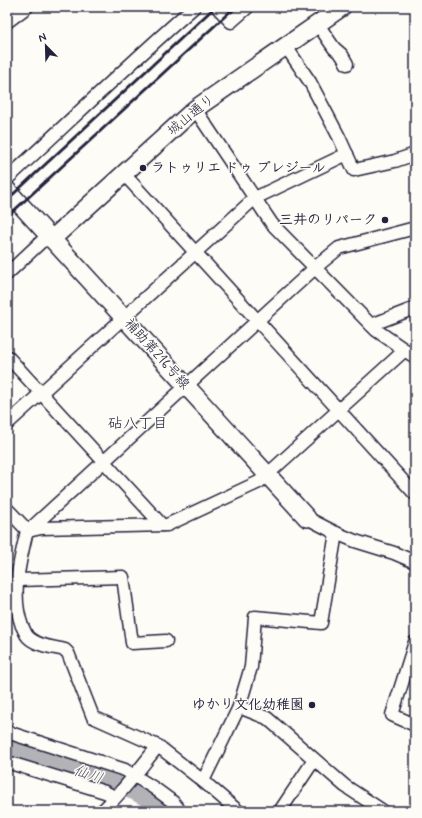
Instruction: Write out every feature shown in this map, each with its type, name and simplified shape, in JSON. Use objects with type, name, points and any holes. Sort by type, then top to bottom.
[{"type":"street","points":[[7,22],[27,7]]},
{"type":"street","points":[[7,179],[156,40],[194,7]]},
{"type":"street","points":[[217,7],[232,22],[248,7]]},
{"type":"street","name":"城山通り","points":[[52,239],[194,109],[342,7]]},
{"type":"street","points":[[317,24],[334,48],[342,55],[347,64]]},
{"type":"street","points":[[285,46],[310,82],[354,170],[395,161],[415,154]]},
{"type":"street","points":[[28,531],[41,528],[167,525],[192,514],[259,482],[339,409],[410,353],[376,330],[316,267],[272,224],[194,109]]},
{"type":"street","points":[[7,424],[255,198],[347,154]]},
{"type":"street","points":[[124,174],[415,494]]},
{"type":"street","name":"補助第216号線","points":[[7,190],[307,518]]},
{"type":"street","points":[[238,811],[203,781],[158,746],[93,717],[68,653],[65,650],[36,643],[27,636],[21,623],[16,595],[24,544],[28,531],[338,248],[415,228]]},
{"type":"street","points":[[7,274],[42,241],[52,239]]},
{"type":"street","points":[[371,325],[415,308]]},
{"type":"street","points":[[7,356],[162,525]]},
{"type":"street","points":[[7,509],[28,531]]},
{"type":"street","points":[[307,518],[336,534],[394,553],[415,562]]},
{"type":"street","points":[[203,781],[239,706],[251,667],[255,616],[321,623],[336,534]]},
{"type":"street","points":[[18,580],[123,577],[132,643],[166,641]]},
{"type":"street","points":[[415,642],[392,715],[415,725]]},
{"type":"street","points":[[239,706],[267,718],[346,786],[383,811]]},
{"type":"street","points":[[7,732],[124,770],[133,778],[173,802],[180,811]]},
{"type":"street","points":[[102,811],[133,778],[158,746]]},
{"type":"street","points":[[280,811],[314,760]]},
{"type":"street","points":[[7,762],[117,795]]},
{"type":"waterway","name":"仙川","points":[[7,747],[134,791],[152,801],[165,811]]},
{"type":"railway","points":[[7,200],[215,7]]},
{"type":"railway","points":[[7,217],[235,7]]},
{"type":"place","name":"ラトゥリエ ドゥ プレジール","points":[[143,168]]},
{"type":"place","name":"三井のリパーク","points":[[385,220]]},
{"type":"place","name":"ゆかり文化幼稚園","points":[[312,705]]},
{"type":"district","name":"砧八丁目","points":[[138,424]]}]
